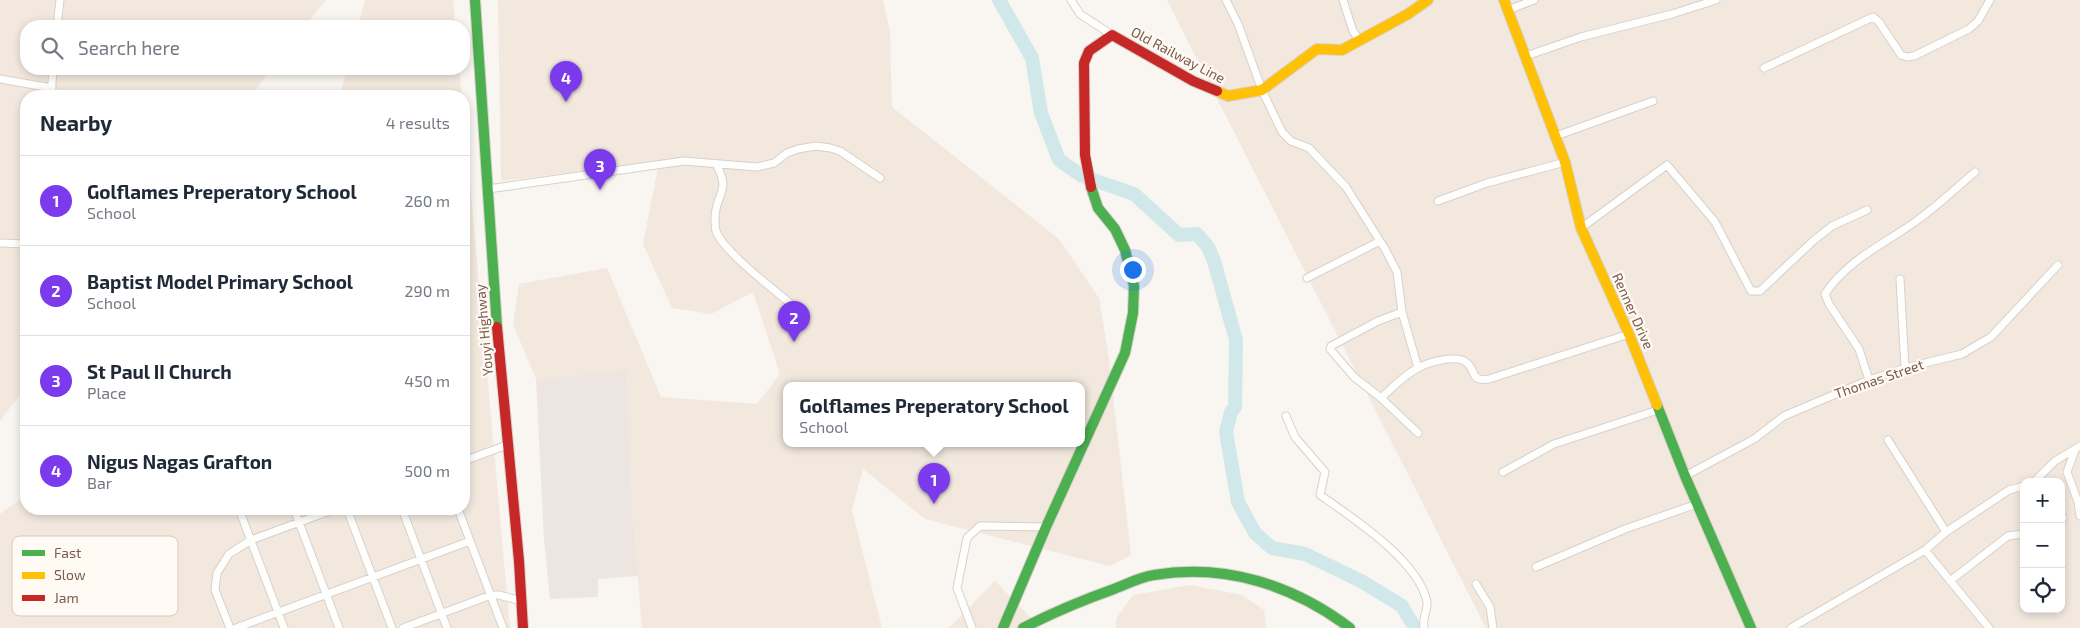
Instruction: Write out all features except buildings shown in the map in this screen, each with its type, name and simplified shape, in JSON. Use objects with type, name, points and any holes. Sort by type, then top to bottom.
[{"type":"street","points":[[58,20],[60,0]]},
{"type":"street","name":"Youyi Highway","points":[[475,0],[507,445],[519,561],[523,628]]},
{"type":"street","points":[[1071,0],[1080,14],[1112,34]]},
{"type":"street","points":[[1226,0],[1238,24],[1262,90],[1282,132],[1291,141],[1309,148],[1346,187],[1397,272],[1402,312],[1418,368]]},
{"type":"street","points":[[1343,0],[1353,31],[1360,40]]},
{"type":"street","name":"Old Railway Line","points":[[1085,442],[1126,353],[1133,313],[1134,286],[1125,250],[1115,229],[1098,208],[1093,197],[1085,155],[1084,63],[1089,51],[1112,34],[1193,81],[1228,96],[1262,90],[1317,49],[1342,50],[1408,14],[1428,0]]},
{"type":"street","points":[[1506,5],[1534,0]]},
{"type":"street","points":[[1526,56],[1581,37],[1672,14],[1716,0]]},
{"type":"street","points":[[1764,68],[1873,17],[1879,22],[1901,55],[1907,57],[1914,56],[1969,29],[1978,21],[1990,0]]},
{"type":"street","name":"Renner Drive","points":[[1506,5],[1565,162],[1581,228],[1629,334],[1685,476],[1751,628]]},
{"type":"street","points":[[51,90],[52,75]]},
{"type":"street","points":[[0,79],[43,90]]},
{"type":"street","points":[[1556,136],[1653,101]]},
{"type":"street","points":[[488,189],[684,161],[739,167],[768,166],[787,153],[798,149],[823,147],[840,151],[880,178]]},
{"type":"street","points":[[1438,201],[1487,183],[1565,162]]},
{"type":"street","points":[[716,164],[723,176],[724,183],[715,214],[716,230],[722,241],[750,270],[791,304]]},
{"type":"street","points":[[1581,228],[1667,164],[1716,222],[1751,291],[1760,291],[1832,226],[1867,210]]},
{"type":"street","points":[[1869,380],[1859,349],[1828,304],[1826,294],[1832,284],[1862,256],[1915,222],[1974,172]]},
{"type":"street","points":[[1307,278],[1380,241]]},
{"type":"street","points":[[0,243],[20,244]]},
{"type":"street","name":"Thomas Street","points":[[1685,476],[1754,439],[1784,416],[1869,380],[1905,368],[1962,354],[1991,337],[2058,266]]},
{"type":"street","points":[[1900,279],[1905,368]]},
{"type":"street","points":[[1402,312],[1331,346],[1330,349],[1349,372],[1381,398],[1418,433]]},
{"type":"street","points":[[1381,398],[1418,368],[1452,358],[1458,358],[1466,362],[1475,378],[1481,380],[1489,379],[1629,334]]},
{"type":"street","points":[[1503,472],[1554,444],[1658,410]]},
{"type":"street","points":[[1286,416],[1295,437],[1325,472],[1320,495],[1355,520],[1407,565],[1421,587],[1428,604],[1422,620],[1424,628]]},
{"type":"street","points":[[1888,440],[1946,532]]},
{"type":"street","points":[[470,459],[507,445]]},
{"type":"street","name":"Old Railway Line","points":[[1046,527],[1083,447]]},
{"type":"street","points":[[2038,478],[2055,461],[2078,448]]},
{"type":"street","points":[[2078,448],[2067,472],[2078,502],[2080,516]]},
{"type":"street","points":[[1791,628],[1925,550],[1946,532],[2009,490],[2020,487]]},
{"type":"street","points":[[1536,567],[1625,528],[1697,504]]},
{"type":"street","points":[[241,515],[284,628]]},
{"type":"street","points":[[296,515],[339,628]]},
{"type":"street","points":[[230,628],[215,590],[217,572],[230,554],[251,540],[319,515]]},
{"type":"street","points":[[349,515],[392,628]]},
{"type":"street","points":[[404,515],[447,628]]},
{"type":"street","points":[[460,515],[503,628]]},
{"type":"street","points":[[972,628],[957,588],[967,538],[980,526],[1046,527],[1003,628]]},
{"type":"street","points":[[1950,581],[2008,536],[2020,534]]},
{"type":"street","points":[[236,628],[470,541]]},
{"type":"street","points":[[1925,550],[1989,628]]},
{"type":"street","points":[[1023,628],[1086,599],[1153,575],[1199,572],[1240,575],[1266,582],[1300,596],[1341,620],[1350,628]]},
{"type":"street","points":[[1476,584],[1490,607],[1493,628]]},
{"type":"street","points":[[403,628],[491,595],[521,600]]},
{"type":"shaded area","points":[[0,0],[326,0],[310,20],[20,20],[20,75],[267,75],[256,90],[20,90],[20,395],[0,421]]},
{"type":"shaded area","points":[[365,0],[453,0],[455,20],[360,20]]},
{"type":"shaded area","points":[[498,0],[883,0],[890,31],[892,107],[1059,239],[1099,298],[1109,359],[1131,555],[1110,566],[925,519],[863,469],[852,510],[882,628],[642,628],[633,520],[627,372],[536,379],[513,324],[519,284],[607,268],[661,397],[757,404],[780,374],[753,292],[711,314],[672,308],[643,244],[659,162],[501,181]]},
{"type":"shaded area","points":[[1167,0],[2080,0],[2080,628],[1486,628]]},
{"type":"shaded area","points":[[345,75],[460,75],[461,90],[342,90]]},
{"type":"shaded area","points":[[470,184],[510,628],[0,628],[0,514],[20,499],[20,515],[470,515]]},
{"type":"shaded area","points":[[627,371],[633,520],[638,576],[598,579],[598,597],[550,599],[544,539],[536,379]]},
{"type":"shaded area","points":[[995,581],[1041,628],[949,628]]},
{"type":"shaded area","points":[[1190,585],[1242,595],[1264,610],[1266,628],[1116,628],[1116,619],[1133,595]]},
{"type":"waterway","points":[[999,0],[1032,58],[1041,113],[1059,160],[1082,176],[1134,194],[1179,235],[1197,234],[1208,247],[1214,261],[1236,340],[1235,407],[1231,412],[1226,432],[1238,502],[1255,533],[1272,548],[1305,554],[1361,581],[1402,606],[1415,628]]},
{"type":"traffic: fast","points":[[475,0],[497,327]]},
{"type":"traffic: fast","points":[[1085,441],[1125,353],[1133,313],[1134,286],[1125,250],[1115,229],[1098,208],[1091,187]]},
{"type":"traffic: fast","points":[[1657,405],[1685,476],[1751,628]]},
{"type":"traffic: fast","points":[[1003,628],[1082,447]]},
{"type":"traffic: fast","points":[[1023,628],[1068,607],[1139,579],[1180,572],[1207,572],[1232,575],[1282,589],[1328,613],[1350,628]]},
{"type":"traffic: slow","points":[[1217,91],[1228,96],[1262,90],[1317,49],[1342,50],[1408,14],[1428,0]]},
{"type":"traffic: slow","points":[[1504,0],[1565,162],[1581,228],[1629,334],[1657,405]]},
{"type":"traffic: jam","points":[[1091,187],[1085,155],[1084,63],[1089,51],[1112,35],[1193,81],[1217,91]]},
{"type":"traffic: jam","points":[[497,327],[519,561],[523,628]]},
{"type":"place","name":"Nigus Nagas Grafton","points":[[566,102]]},
{"type":"place","name":"St Paul II Church","points":[[600,190]]},
{"type":"place","name":"Baptist Model Primary School","points":[[794,342]]},
{"type":"place","name":"Golflames Preperatory School","points":[[934,504]]}]
